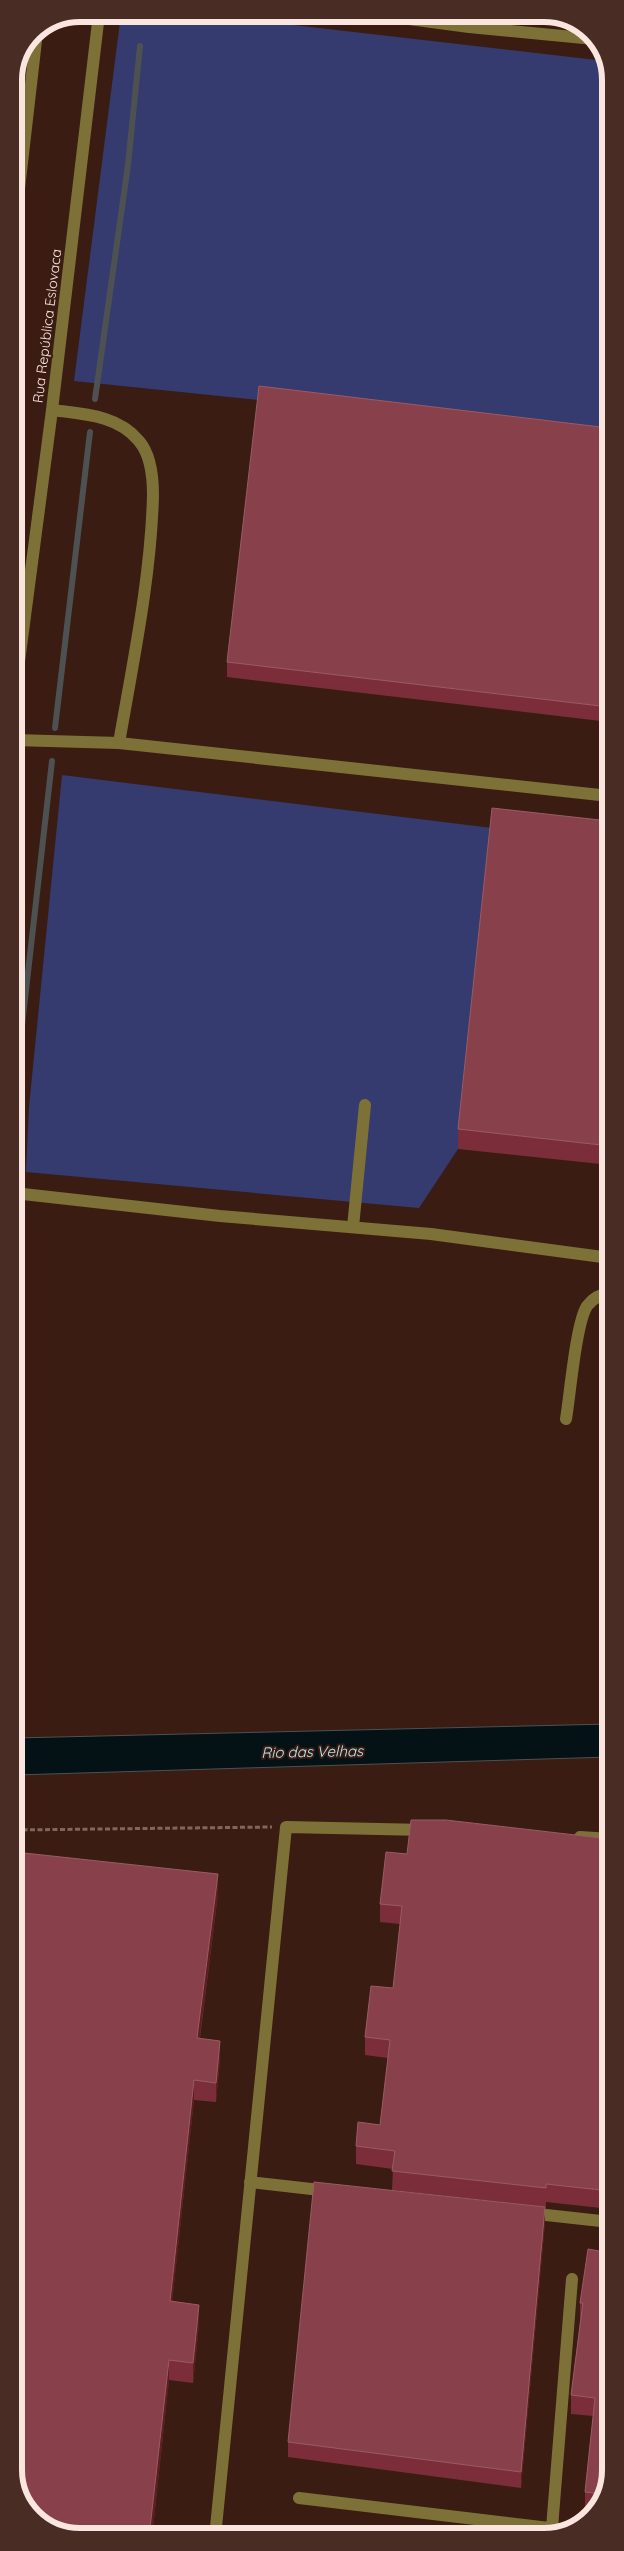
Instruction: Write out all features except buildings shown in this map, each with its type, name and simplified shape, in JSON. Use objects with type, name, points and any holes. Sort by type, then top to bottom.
[{"type":"lane","name":"Rua República Eslovaca","points":[[22,639],[52,410],[98,22]]},
{"type":"lane","points":[[433,23],[584,39]]},
{"type":"lane","points":[[22,162],[36,43]]},
{"type":"lane","points":[[52,410],[88,414],[111,421],[132,433],[147,455],[152,473],[153,494],[149,548],[136,646],[119,743]]},
{"type":"lane","points":[[22,740],[119,743],[602,795]]},
{"type":"lane","points":[[353,1228],[365,1105]]},
{"type":"lane","points":[[22,1194],[220,1216],[431,1234],[602,1257]]},
{"type":"lane","points":[[566,1419],[581,1321],[588,1305],[602,1294]]},
{"type":"lane","points":[[216,2528],[286,1827],[439,1830]]},
{"type":"lane","points":[[570,1836],[602,1838]]},
{"type":"lane","points":[[250,2182],[343,2192]]},
{"type":"lane","points":[[511,2211],[602,2221]]},
{"type":"lane","points":[[552,2527],[572,2279]]},
{"type":"lane","points":[[299,2498],[549,2528]]},
{"type":"path","points":[[22,1830],[286,1827]]},
{"type":"shaded area","points":[[120,22],[270,22],[598,60],[602,80],[602,435],[74,381]]},
{"type":"shaded area","points":[[62,775],[492,828],[458,1149],[419,1208],[26,1172],[29,1107]]},
{"type":"water","name":"Rio das Velhas","points":[[602,1724],[602,1757],[22,1775],[22,1738]]},
{"type":"waterway","points":[[95,399],[128,165],[140,46]]},
{"type":"waterway","points":[[55,728],[90,432]]},
{"type":"waterway","points":[[22,1025],[52,761]]}]
